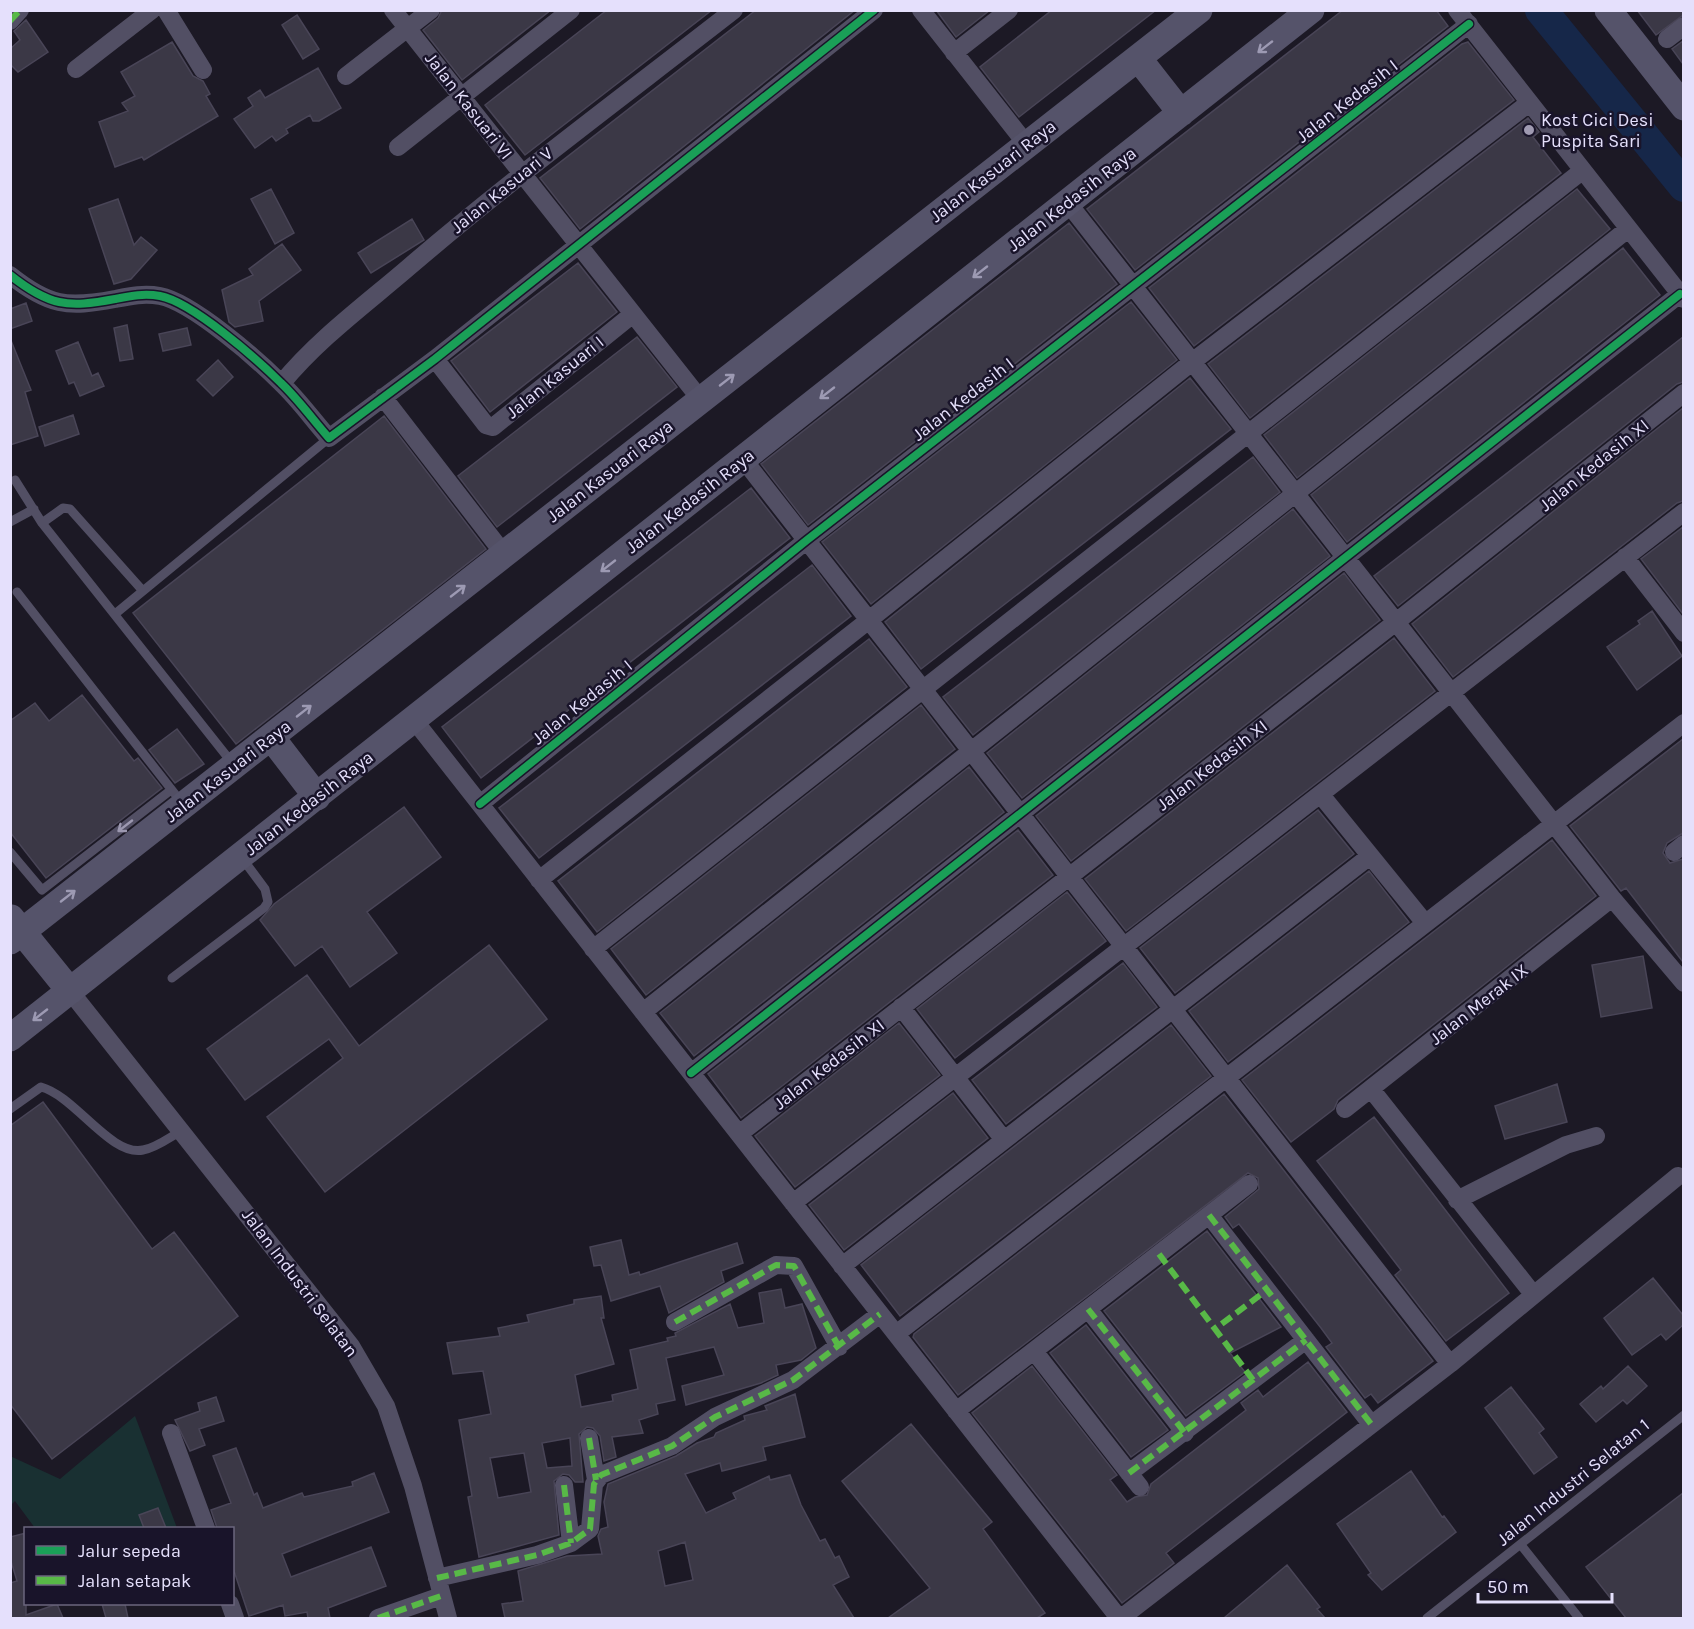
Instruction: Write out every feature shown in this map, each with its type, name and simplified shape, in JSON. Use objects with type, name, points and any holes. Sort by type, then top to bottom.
[{"type":"main road","name":"Jalan Kasuari Raya","points":[[14,930],[177,798],[235,766],[1199,10]]},
{"type":"main road","name":"Jalan Kedasih Raya","points":[[10,1038],[1311,10]]},
{"type":"main road","points":[[1608,10],[1683,107]]},
{"type":"main road","points":[[1138,58],[1181,113]]},
{"type":"main road","points":[[271,737],[316,797]]},
{"type":"main road","points":[[14,930],[70,992]]},
{"type":"street","points":[[10,21],[20,10]]},
{"type":"street","points":[[76,69],[152,10]]},
{"type":"street","points":[[166,10],[203,70]]},
{"type":"street","name":"Jalan Kasuari VI","points":[[393,10],[701,400]]},
{"type":"street","points":[[346,76],[431,10]]},
{"type":"street","points":[[398,147],[571,10]]},
{"type":"street","name":"Jalan Kasuari V","points":[[282,383],[315,347],[522,173],[734,10]]},
{"type":"street","points":[[10,275],[43,298],[60,304],[81,306],[140,294],[162,296],[181,304],[207,321],[282,383],[329,438],[435,358],[874,10]]},
{"type":"street","points":[[921,10],[1027,145]]},
{"type":"street","points":[[954,53],[1010,10]]},
{"type":"street","points":[[691,1073],[1345,557],[1682,296],[1457,10]]},
{"type":"street","name":"Jalan Kedasih I","points":[[480,804],[807,540],[1470,24]]},
{"type":"street","points":[[1667,39],[1683,26]]},
{"type":"street","points":[[539,879],[870,620],[1192,362],[1529,103]]},
{"type":"street","points":[[593,949],[1582,171]]},
{"type":"street","points":[[1068,203],[1553,824],[1683,983]]},
{"type":"street","points":[[643,1012],[1628,229]]},
{"type":"street","name":"Jalan Kasuari I","points":[[435,358],[482,422],[493,427],[633,314]]},
{"type":"street","name":"Jalan Kedasih XI","points":[[739,1134],[1396,622],[1683,393]]},
{"type":"street","points":[[383,397],[504,554]]},
{"type":"street","points":[[744,459],[1450,1364]]},
{"type":"street","points":[[793,1203],[1683,512]]},
{"type":"street","points":[[1625,557],[1682,630]]},
{"type":"street","points":[[414,720],[1120,1618],[1450,1364],[1678,1176]]},
{"type":"street","points":[[896,1334],[1683,723]]},
{"type":"street","points":[[1321,795],[1425,923]]},
{"type":"street","points":[[842,1266],[1370,856]]},
{"type":"street","name":"Jalan Merak IX","points":[[1345,1109],[1612,898]]},
{"type":"street","name":"Jalan Industri Selatan","points":[[70,992],[351,1346],[386,1406],[413,1486],[448,1618]]},
{"type":"street","points":[[901,1007],[1004,1140]]},
{"type":"street","points":[[1371,1089],[1533,1294]]},
{"type":"street","points":[[1457,1200],[1566,1145],[1596,1136]]},
{"type":"street","points":[[956,1411],[1249,1184]]},
{"type":"street","points":[[1209,1215],[1371,1424]]},
{"type":"street","points":[[675,1322],[776,1265],[794,1266],[839,1347]]},
{"type":"street","points":[[1088,1309],[1185,1433]]},
{"type":"street","points":[[596,1480],[607,1472],[672,1446],[716,1417],[794,1380],[880,1314]]},
{"type":"street","points":[[1034,1351],[1135,1480],[1185,1433],[1306,1340]]},
{"type":"street","points":[[171,1433],[206,1527]]},
{"type":"street","points":[[378,1618],[439,1587],[571,1543],[590,1529],[596,1480],[589,1438]]},
{"type":"street","points":[[564,1485],[571,1543]]},
{"type":"lane","points":[[115,614],[329,438]]},
{"type":"lane","points":[[15,480],[42,523],[235,766]]},
{"type":"lane","points":[[42,523],[63,508],[70,509],[142,591]]},
{"type":"lane","points":[[10,522],[34,509]]},
{"type":"lane","points":[[10,852],[42,890],[177,798],[17,592]]},
{"type":"lane","points":[[172,978],[264,908],[268,902],[265,889],[241,857]]},
{"type":"lane","points":[[10,1109],[42,1087],[50,1089],[71,1103],[113,1141],[127,1149],[143,1151],[181,1131]]},
{"type":"lane","name":"Jalan Industri Selatan 1","points":[[1427,1618],[1683,1415]]},
{"type":"lane","points":[[1521,1545],[1579,1618]]},
{"type":"green space","points":[[135,1416],[177,1527],[34,1527],[15,1501],[11,1505],[10,1456],[60,1479]]},
{"type":"building","points":[[442,10],[551,10],[462,80],[423,30],[438,18]]},
{"type":"building","points":[[607,10],[712,10],[525,155],[485,105]]},
{"type":"building","points":[[756,10],[855,10],[580,229],[540,178]]},
{"type":"building","points":[[936,10],[990,10],[956,37]]},
{"type":"building","points":[[1052,10],[1156,10],[1019,117],[980,67]]},
{"type":"building","points":[[1343,10],[1436,10],[1448,26],[1135,270],[1087,209]]},
{"type":"building","points":[[1637,10],[1683,10],[1683,15],[1656,35]]},
{"type":"building","points":[[297,15],[319,49],[303,59],[282,25]]},
{"type":"building","points":[[26,20],[48,52],[18,72],[10,64],[10,49],[20,40],[14,31]]},
{"type":"building","points":[[1683,41],[1683,64],[1672,49]]},
{"type":"building","points":[[172,42],[193,76],[203,81],[210,94],[206,96],[218,116],[144,160],[142,157],[115,167],[99,122],[128,111],[122,103],[135,96],[121,72]]},
{"type":"building","points":[[1468,42],[1514,100],[1194,346],[1149,288],[1462,44]]},
{"type":"building","points":[[318,68],[341,108],[319,121],[313,121],[310,115],[286,129],[288,133],[276,141],[272,136],[255,148],[234,119],[253,106],[248,98],[260,90],[265,98]]},
{"type":"building","points":[[1528,118],[1539,132],[1533,137],[1561,173],[1250,418],[1208,364]]},
{"type":"building","points":[[271,189],[294,233],[275,244],[251,199]]},
{"type":"building","points":[[1577,189],[1610,229],[1297,478],[1264,435]]},
{"type":"building","points":[[118,199],[134,245],[141,237],[157,250],[131,279],[114,284],[89,209]]},
{"type":"building","points":[[412,219],[424,240],[371,273],[358,253]]},
{"type":"building","points":[[1069,223],[1117,284],[808,525],[761,464]]},
{"type":"building","points":[[282,244],[301,270],[259,301],[263,321],[235,327],[229,322],[222,290],[253,275],[249,269]]},
{"type":"building","points":[[1623,248],[1660,295],[1347,542],[1311,495]]},
{"type":"building","points":[[578,263],[617,312],[490,412],[451,361]]},
{"type":"building","points":[[1131,302],[1177,360],[871,604],[822,542]]},
{"type":"building","points":[[26,303],[32,321],[10,329],[10,309]]},
{"type":"building","points":[[127,325],[133,359],[120,361],[114,328]]},
{"type":"building","points":[[187,328],[191,345],[163,351],[159,334]]},
{"type":"building","points":[[637,337],[677,387],[497,527],[458,476]]},
{"type":"building","points":[[1683,337],[1683,382],[1677,384],[1398,606],[1374,576]]},
{"type":"building","points":[[10,338],[31,390],[25,392],[38,436],[10,445]]},
{"type":"building","points":[[78,342],[92,376],[98,373],[104,386],[80,396],[74,382],[69,384],[56,351]]},
{"type":"building","points":[[218,360],[233,377],[213,396],[197,380]]},
{"type":"building","points":[[1190,378],[1231,429],[921,669],[885,622]]},
{"type":"building","points":[[1683,408],[1683,501],[1677,503],[1453,677],[1412,624]]},
{"type":"building","points":[[73,415],[79,434],[45,446],[39,427]]},
{"type":"building","points":[[384,416],[486,549],[236,744],[133,613]]},
{"type":"building","points":[[1253,457],[1280,492],[973,735],[943,697]]},
{"type":"building","points":[[751,488],[790,538],[481,778],[442,727]]},
{"type":"building","points":[[1293,509],[1330,556],[1022,798],[987,753]]},
{"type":"building","points":[[1683,527],[1683,614],[1641,559]]},
{"type":"building","points":[[812,565],[851,616],[539,858],[499,808]]},
{"type":"building","points":[[1344,573],[1380,620],[1071,861],[1036,816]]},
{"type":"building","points":[[1652,611],[1682,656],[1637,690],[1607,647],[1640,624],[1638,621]]},
{"type":"building","points":[[1394,638],[1435,691],[1126,931],[1085,879]]},
{"type":"building","points":[[869,639],[907,687],[597,932],[558,881]]},
{"type":"building","points":[[82,695],[134,761],[138,758],[162,788],[46,878],[10,832],[10,721],[35,703],[49,721]]},
{"type":"building","points":[[921,705],[955,749],[646,995],[611,949]]},
{"type":"building","points":[[177,729],[204,764],[175,783],[149,750]]},
{"type":"building","points":[[1683,739],[1683,833],[1667,843],[1663,853],[1670,863],[1683,859],[1683,962],[1626,888],[1621,891],[1570,826]]},
{"type":"building","points":[[969,767],[1004,812],[694,1056],[660,1013]]},
{"type":"building","points":[[404,807],[441,857],[367,912],[397,953],[350,987],[322,946],[295,966],[260,920],[274,904]]},
{"type":"building","points":[[1318,810],[1354,854],[1175,993],[1140,948]]},
{"type":"building","points":[[1018,830],[1053,875],[741,1118],[708,1074]]},
{"type":"building","points":[[1552,840],[1596,896],[1338,1100],[1334,1109],[1291,1142],[1242,1080]]},
{"type":"building","points":[[1369,871],[1409,922],[1228,1062],[1189,1011]]},
{"type":"building","points":[[1067,892],[1106,941],[955,1058],[917,1009]]},
{"type":"building","points":[[489,945],[547,1019],[325,1192],[267,1117],[343,1058],[329,1039],[245,1100],[207,1049],[307,975],[359,1046]]},
{"type":"building","points":[[1643,956],[1652,1008],[1601,1017],[1592,965]]},
{"type":"building","points":[[1123,963],[1157,1007],[1006,1124],[972,1080]]},
{"type":"building","points":[[899,1023],[940,1075],[795,1187],[755,1136]]},
{"type":"building","points":[[1171,1025],[1211,1076],[900,1316],[861,1265]]},
{"type":"building","points":[[1557,1084],[1567,1122],[1505,1139],[1495,1106]]},
{"type":"building","points":[[953,1093],[988,1138],[844,1250],[809,1205]]},
{"type":"building","points":[[1224,1094],[1433,1361],[1378,1403],[1371,1394],[1365,1398],[1326,1347],[1332,1343],[1321,1328],[1239,1224],[1233,1228],[1225,1217],[1259,1189],[1258,1178],[1248,1173],[958,1395],[913,1337],[914,1334]]},
{"type":"building","points":[[43,1102],[152,1249],[174,1232],[238,1316],[52,1459],[10,1404],[10,1126]]},
{"type":"building","points":[[1374,1117],[1509,1293],[1446,1341],[1395,1275],[1401,1270],[1317,1161]]},
{"type":"building","points":[[1207,1231],[1281,1327],[1230,1353],[1245,1372],[1186,1416],[1104,1311]]},
{"type":"building","points":[[621,1240],[629,1275],[639,1272],[640,1275],[737,1243],[743,1263],[721,1271],[724,1282],[669,1313],[660,1286],[611,1301],[601,1265],[594,1266],[590,1247]]},
{"type":"building","points":[[1653,1278],[1683,1315],[1683,1325],[1666,1340],[1661,1334],[1632,1355],[1604,1318]]},
{"type":"building","points":[[781,1289],[785,1308],[802,1304],[816,1348],[801,1360],[776,1365],[778,1375],[761,1383],[686,1405],[682,1386],[724,1375],[714,1347],[666,1358],[675,1400],[656,1404],[658,1414],[639,1420],[643,1433],[612,1437],[616,1457],[604,1461],[600,1436],[593,1428],[587,1427],[579,1434],[583,1482],[575,1482],[569,1475],[563,1474],[554,1481],[559,1535],[479,1557],[468,1497],[472,1496],[459,1420],[491,1414],[483,1371],[453,1374],[447,1343],[500,1336],[498,1328],[529,1322],[527,1315],[574,1304],[574,1300],[601,1296],[604,1318],[601,1318],[614,1364],[575,1375],[581,1407],[613,1401],[612,1395],[638,1389],[630,1350],[668,1341],[667,1338],[676,1336],[675,1333],[730,1304],[738,1328],[764,1323],[759,1293]],"holes":[[[570,1438],[572,1466],[547,1468],[542,1443]],[[524,1453],[531,1492],[498,1498],[490,1458]]]},
{"type":"building","points":[[1086,1325],[1168,1430],[1131,1457],[1050,1353]]},
{"type":"building","points":[[1308,1362],[1347,1412],[1166,1553],[1174,1563],[1122,1603],[972,1413],[1032,1366],[1117,1475],[1110,1480],[1127,1502],[1135,1497],[1147,1495],[1151,1484],[1246,1410],[1241,1403],[1258,1390],[1263,1397]]},
{"type":"building","points":[[1628,1366],[1647,1386],[1627,1404],[1623,1400],[1596,1422],[1580,1404],[1601,1386],[1603,1389]]},
{"type":"building","points":[[1511,1387],[1544,1429],[1539,1433],[1557,1457],[1534,1474],[1485,1408]]},
{"type":"building","points":[[795,1394],[805,1437],[763,1447],[766,1460],[722,1471],[720,1463],[685,1474],[706,1513],[736,1499],[733,1493],[769,1476],[770,1480],[790,1475],[801,1505],[820,1541],[825,1539],[835,1558],[839,1556],[849,1577],[833,1585],[854,1618],[505,1618],[502,1604],[523,1601],[518,1571],[567,1556],[602,1554],[598,1536],[601,1529],[608,1527],[604,1502],[608,1484],[676,1456],[697,1443],[714,1437],[716,1433],[745,1420],[744,1416],[767,1410],[765,1406]],"holes":[[[685,1542],[693,1580],[665,1586],[658,1551]]]},
{"type":"building","points":[[216,1397],[224,1421],[199,1429],[205,1445],[190,1451],[175,1420],[200,1411],[198,1403]]},
{"type":"building","points":[[911,1424],[992,1522],[983,1529],[1045,1613],[1037,1618],[888,1618],[930,1588],[842,1481]]},
{"type":"building","points":[[236,1448],[254,1495],[257,1493],[263,1508],[302,1493],[304,1497],[353,1486],[352,1482],[374,1473],[389,1512],[282,1554],[291,1577],[371,1547],[386,1586],[328,1608],[330,1618],[308,1618],[307,1612],[285,1616],[283,1605],[249,1616],[234,1571],[234,1527],[217,1527],[211,1510],[231,1503],[213,1456]]},
{"type":"building","points":[[1411,1471],[1442,1517],[1444,1516],[1456,1532],[1382,1590],[1368,1575],[1371,1573],[1337,1524]]},
{"type":"building","points":[[1683,1493],[1683,1618],[1626,1618],[1586,1567]]},
{"type":"building","points":[[158,1508],[166,1527],[144,1527],[139,1515]]},
{"type":"building","points":[[24,1534],[26,1615],[57,1605],[63,1618],[10,1618],[10,1583],[17,1581],[10,1558],[10,1537]]},
{"type":"building","points":[[1287,1565],[1320,1607],[1317,1609],[1325,1618],[1224,1618]]},
{"type":"building","points":[[102,1605],[125,1605],[128,1618],[106,1618]]},
{"type":"waterway","points":[[1541,10],[1684,186]]},
{"type":"marked path","points":[[10,21],[20,10]]},
{"type":"marked path","points":[[1209,1215],[1371,1424]]},
{"type":"marked path","points":[[1159,1254],[1215,1329]]},
{"type":"marked path","points":[[675,1322],[776,1265],[794,1266],[839,1347]]},
{"type":"marked path","points":[[1253,1380],[1215,1329],[1267,1290]]},
{"type":"marked path","points":[[1088,1309],[1185,1433]]},
{"type":"marked path","points":[[437,1578],[537,1555],[571,1543],[590,1529],[594,1484],[601,1475],[672,1446],[715,1417],[793,1380],[880,1314]]},
{"type":"marked path","points":[[1129,1473],[1306,1340]]},
{"type":"marked path","points":[[589,1438],[596,1480]]},
{"type":"marked path","points":[[564,1485],[571,1543]]},
{"type":"marked path","points":[[378,1618],[441,1596]]},
{"type":"cycle path","points":[[10,275],[48,299],[71,304],[143,295],[154,295],[173,300],[224,333],[256,360],[294,396],[329,438],[435,359],[874,10]]},
{"type":"cycle path","points":[[480,804],[807,540],[1469,24]]},
{"type":"cycle path","points":[[691,1073],[1680,294]]},
{"type":"place","name":"Kost Cici Desi Puspita Sari","points":[[1529,130]]}]
